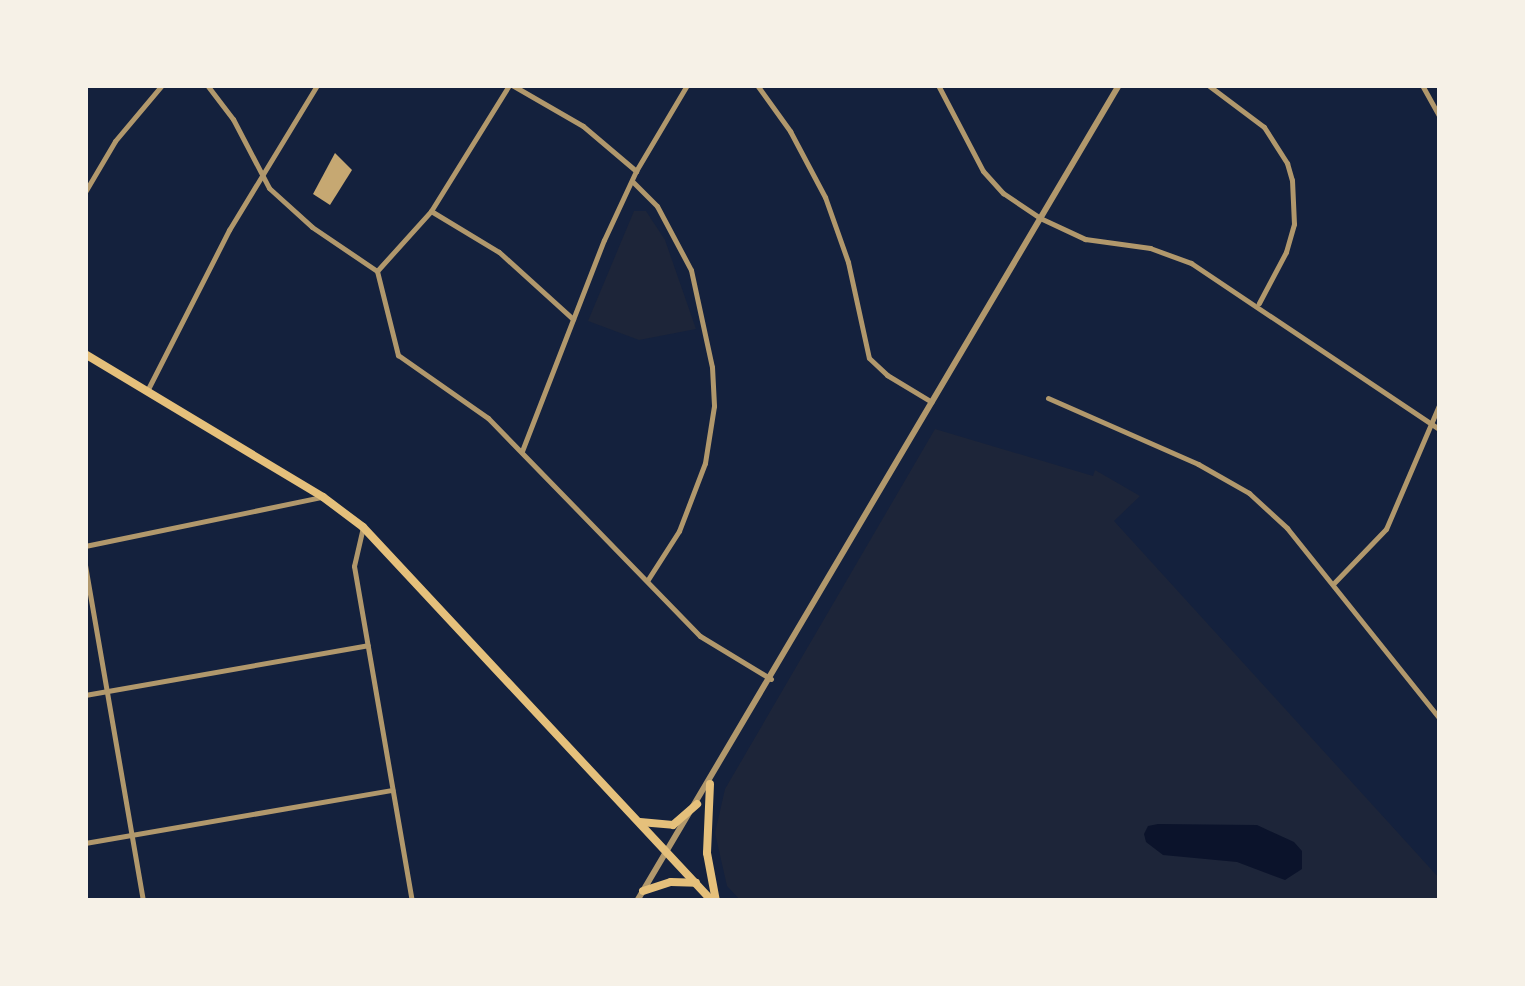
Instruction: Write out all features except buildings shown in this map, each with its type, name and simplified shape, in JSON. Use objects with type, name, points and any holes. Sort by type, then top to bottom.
[{"type":"main road","points":[[85,354],[323,497],[363,528],[714,901]]},
{"type":"main road","points":[[710,784],[707,853],[714,901]]},
{"type":"main road","points":[[640,822],[673,825],[697,804]]},
{"type":"main road","points":[[643,891],[670,882],[696,884]]},
{"type":"street","points":[[85,192],[115,141],[162,85]]},
{"type":"street","points":[[208,85],[233,120],[260,177],[289,208],[377,271],[398,355],[472,405],[700,636],[771,679]]},
{"type":"street","points":[[147,391],[260,177],[317,85]]},
{"type":"street","points":[[377,271],[432,211],[510,85],[583,126],[636,170]]},
{"type":"street","points":[[522,452],[636,170],[688,85]]},
{"type":"street","points":[[758,85],[784,120],[825,197],[848,262],[869,358],[887,375],[932,402]]},
{"type":"street","points":[[938,85],[983,170],[1002,193],[1040,218],[1084,239],[1172,254],[1258,304],[1440,430]]},
{"type":"street","points":[[638,901],[1118,85]]},
{"type":"street","points":[[1208,85],[1264,127],[1287,163],[1292,180],[1290,238],[1258,304]]},
{"type":"street","points":[[1422,85],[1440,117]]},
{"type":"street","points":[[632,181],[658,206],[691,270],[711,344],[713,387],[712,428],[696,492],[679,531],[646,582]]},
{"type":"street","points":[[432,211],[498,252],[573,319]]},
{"type":"street","points":[[1048,398],[1198,464],[1249,493],[1287,528],[1440,719]]},
{"type":"street","points":[[1333,584],[1386,530],[1440,403]]},
{"type":"street","points":[[85,546],[323,497]]},
{"type":"street","points":[[363,528],[354,566],[412,901]]},
{"type":"street","points":[[85,565],[143,901]]},
{"type":"street","points":[[85,694],[368,645]]},
{"type":"street","points":[[85,843],[393,790]]},
{"type":"shaded area","points":[[634,211],[646,211],[665,240],[696,329],[639,340],[588,321]]},
{"type":"shaded area","points":[[935,429],[1093,476],[1095,470],[1140,496],[1114,521],[1440,879],[1440,901],[741,901],[727,886],[715,833],[725,789]]},
{"type":"shaded area","points":[[1257,825],[1294,842],[1302,851],[1302,869],[1285,880],[1237,862],[1163,855],[1146,842],[1144,834],[1148,826]]}]
